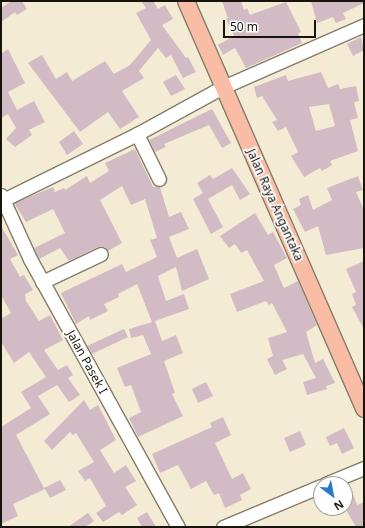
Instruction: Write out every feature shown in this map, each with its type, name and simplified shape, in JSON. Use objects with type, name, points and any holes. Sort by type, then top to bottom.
[{"type":"main road","name":"Jalan Raya Angantaka","points":[[186,1],[223,87],[360,391],[364,409]]},
{"type":"street","points":[[2,198],[138,134],[223,87],[364,25]]},
{"type":"street","points":[[138,134],[159,178]]},
{"type":"street","name":"Jalan Pasek I","points":[[2,198],[42,282],[178,527]]},
{"type":"street","points":[[42,282],[101,254]]},
{"type":"street","points":[[344,476],[364,468]]},
{"type":"street","points":[[223,527],[313,489]]},
{"type":"building","points":[[11,1],[22,1],[27,9],[17,15],[15,12],[1,22],[1,8]]},
{"type":"building","points":[[141,1],[153,1],[158,9],[165,5],[173,19],[162,25],[186,58],[188,57],[196,72],[183,78],[171,55],[166,58],[158,48],[139,71],[144,78],[122,91],[139,117],[120,129],[108,112],[80,132],[28,63],[42,55],[56,79],[67,72],[72,81],[105,61],[114,74],[130,65],[151,40],[136,13],[146,8]]},
{"type":"building","points":[[222,1],[241,1],[244,10],[247,8],[250,15],[286,2],[301,32],[298,33],[302,43],[246,68],[235,48],[223,55],[218,45],[234,36],[226,19],[228,18]]},
{"type":"building","points":[[311,1],[364,1],[364,3],[343,13],[346,19],[336,23],[333,17],[317,23]]},
{"type":"building","points":[[361,37],[364,50],[353,56],[347,44]]},
{"type":"building","points":[[8,49],[25,83],[8,92],[17,110],[34,101],[45,122],[29,130],[32,135],[15,147],[6,139],[16,128],[8,114],[1,118],[1,54]]},
{"type":"building","points":[[321,72],[328,88],[338,84],[340,89],[356,86],[359,101],[354,102],[358,118],[350,120],[358,151],[330,161],[332,165],[322,171],[320,168],[304,177],[291,156],[298,152],[286,127],[278,131],[272,122],[277,120],[262,96],[257,98],[254,87],[286,75],[288,81]],"holes":[[[329,104],[335,126],[316,131],[309,107]]]},
{"type":"building","points":[[176,75],[185,89],[171,96],[163,82]]},
{"type":"building","points":[[212,109],[231,143],[222,148],[209,125],[164,144],[166,147],[155,152],[149,140]]},
{"type":"building","points":[[74,131],[83,144],[67,155],[59,142]]},
{"type":"building","points":[[135,149],[153,187],[160,187],[169,217],[181,212],[189,229],[169,237],[177,258],[197,249],[209,279],[182,291],[176,267],[158,276],[166,301],[184,294],[189,309],[155,321],[162,341],[176,335],[183,353],[164,361],[175,393],[172,394],[183,416],[138,437],[129,418],[141,412],[131,385],[125,387],[117,368],[151,354],[143,335],[131,338],[129,329],[152,322],[137,284],[118,294],[119,297],[104,304],[108,311],[90,320],[89,316],[76,324],[61,293],[122,264],[126,272],[157,257],[150,240],[157,238],[145,199],[131,205],[122,186],[100,200],[122,243],[108,251],[105,247],[98,247],[69,261],[60,248],[39,259],[34,248],[65,233],[53,209],[26,222],[14,203],[53,187],[55,192],[64,188],[65,190],[87,176],[90,183],[109,171],[105,163]]},
{"type":"building","points":[[232,168],[250,194],[240,200],[232,185],[208,199],[223,227],[211,234],[193,199],[203,193],[197,183],[210,175],[213,179]]},
{"type":"building","points":[[358,176],[363,190],[356,192],[364,210],[364,248],[326,255],[318,226],[305,232],[293,209],[301,205],[299,199],[308,195],[313,210],[332,200],[327,188]]},
{"type":"building","points":[[255,213],[268,235],[273,232],[287,258],[274,265],[284,288],[298,281],[317,325],[306,332],[315,363],[323,359],[335,383],[326,386],[327,389],[307,395],[303,382],[316,378],[303,354],[282,360],[287,369],[275,375],[267,359],[273,356],[268,338],[287,332],[272,303],[269,305],[266,301],[237,312],[230,294],[264,281],[247,250],[241,253],[235,244],[229,248],[220,236]]},
{"type":"building","points":[[1,226],[18,255],[10,259],[20,277],[24,275],[33,290],[25,294],[26,301],[39,321],[50,315],[63,340],[44,350],[58,370],[67,365],[73,375],[68,378],[80,395],[69,402],[57,385],[38,396],[50,414],[16,435],[44,488],[60,480],[66,490],[50,498],[45,489],[13,504],[18,516],[1,524],[1,427],[31,408],[21,392],[46,377],[29,352],[14,363],[1,342],[1,319],[11,313],[1,295]]},
{"type":"building","points":[[364,261],[364,329],[352,307],[356,305],[352,294],[356,292],[346,269]]},
{"type":"building","points":[[124,329],[128,337],[92,354],[87,346]]},
{"type":"building","points":[[206,382],[213,396],[198,403],[192,389]]},
{"type":"building","points":[[84,400],[90,410],[98,405],[116,440],[100,450],[114,473],[126,465],[136,481],[125,487],[137,505],[122,515],[119,512],[103,522],[96,513],[106,506],[90,478],[85,481],[78,471],[94,462],[76,433],[73,435],[70,432],[52,450],[44,441]]},
{"type":"building","points":[[223,417],[231,435],[215,443],[232,479],[243,473],[251,489],[240,495],[242,500],[225,508],[219,493],[214,495],[206,481],[191,489],[178,465],[160,473],[152,454],[212,427],[210,423]]},
{"type":"building","points":[[344,428],[354,448],[342,454],[337,443],[330,446],[326,437]]},
{"type":"building","points":[[300,431],[306,445],[290,452],[284,438]]},
{"type":"building","points":[[353,494],[357,505],[364,502],[364,527],[356,527],[350,516],[353,516]]},
{"type":"building","points":[[147,512],[156,527],[142,527],[137,518]]},
{"type":"building","points":[[88,513],[94,521],[85,527],[68,527]]}]
